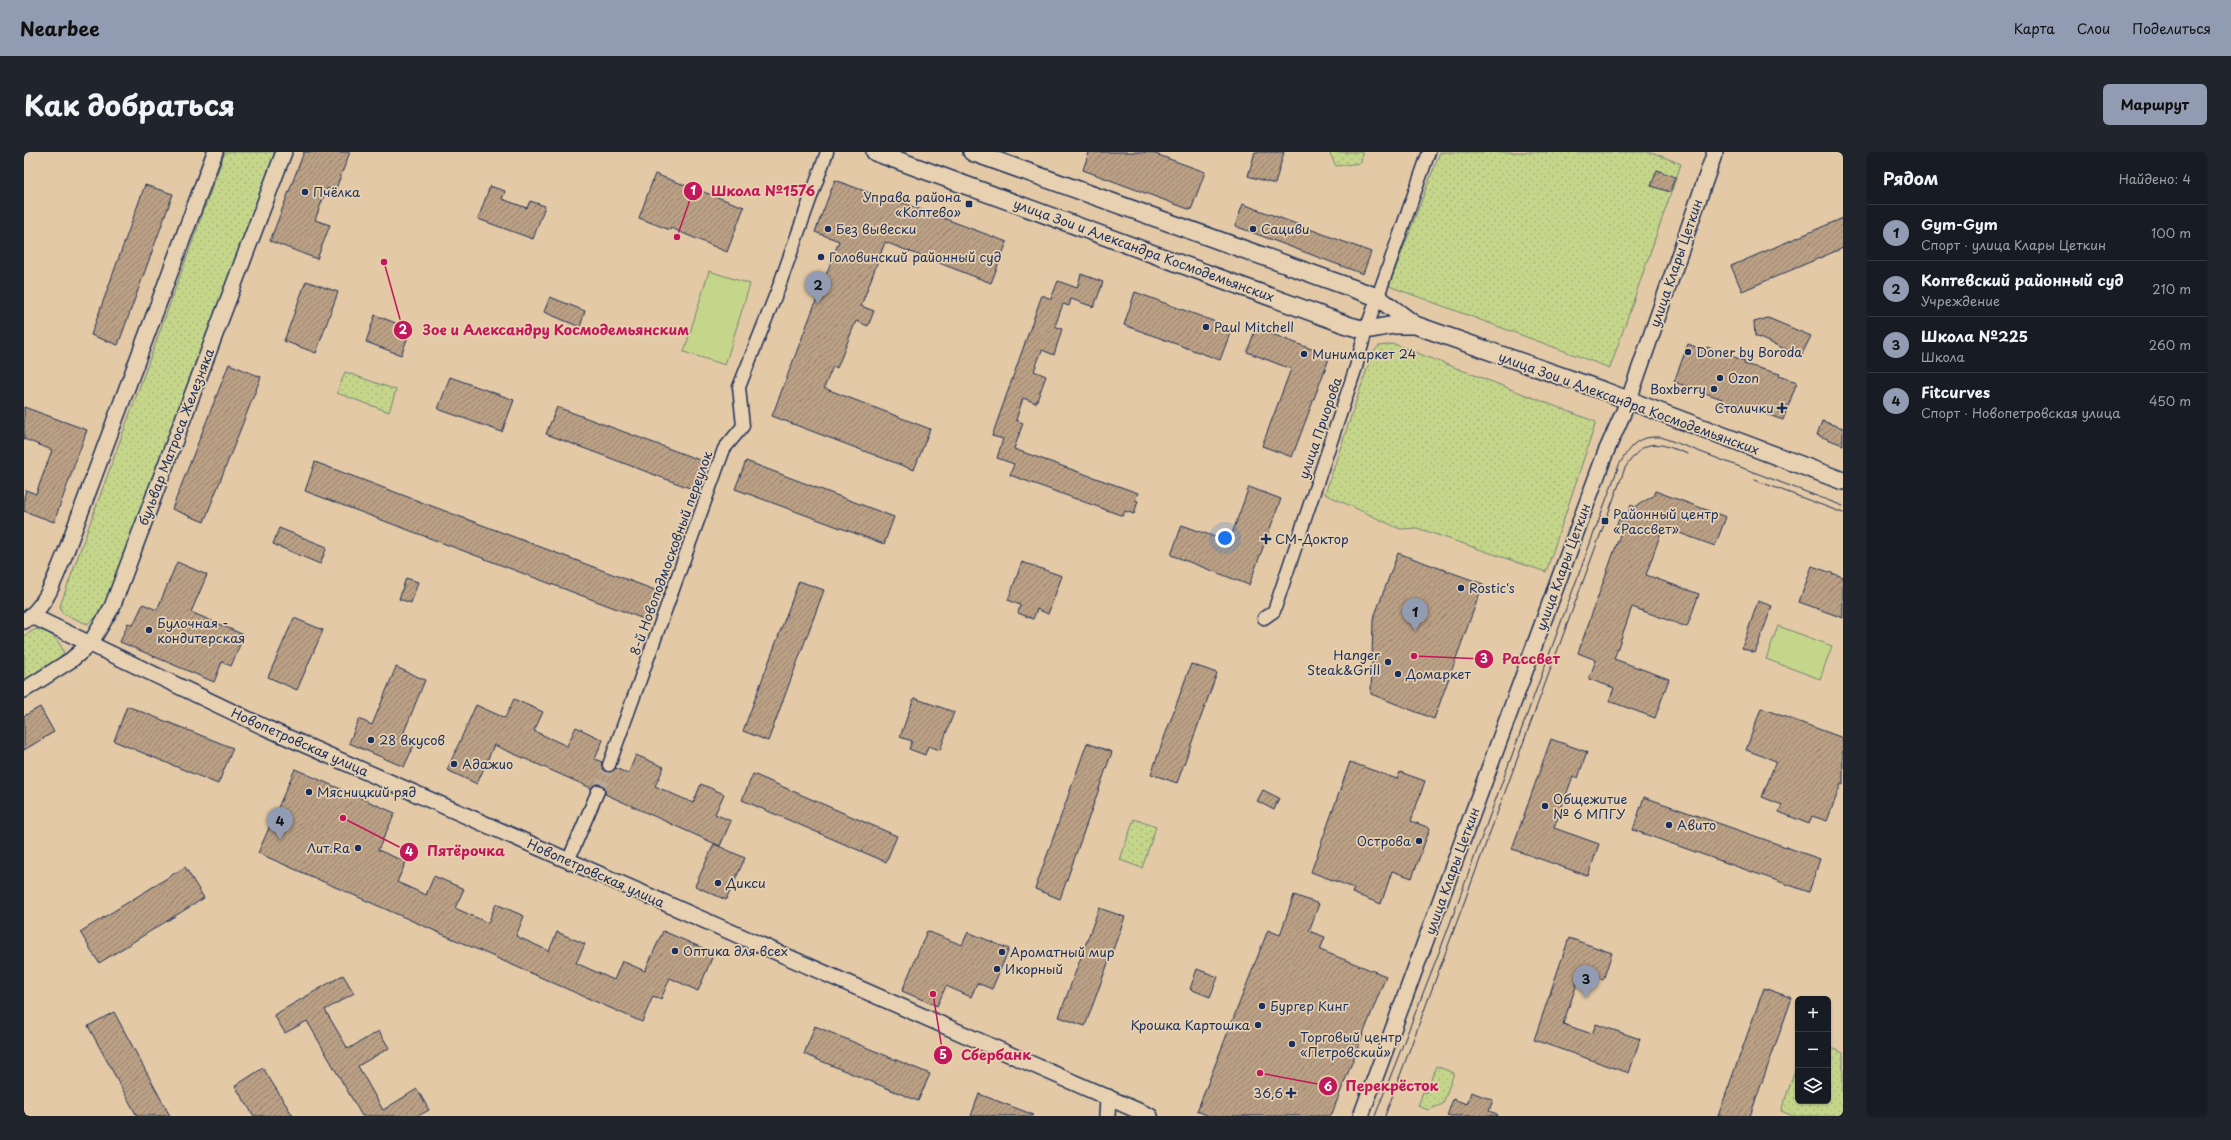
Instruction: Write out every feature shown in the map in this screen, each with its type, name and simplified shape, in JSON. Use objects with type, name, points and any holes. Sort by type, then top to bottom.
[{"type":"main road","name":"улица Зои и Александра Космодемьянских","points":[[875,152],[1366,330],[1394,325],[1415,325]]},
{"type":"main road","name":"улица Зои и Александра Космодемьянских","points":[[972,152],[1377,298],[1415,325],[1843,481]]},
{"type":"street","points":[[27,616],[47,597],[66,554],[215,152]]},
{"type":"street","name":"бульвар Матроса Железняка","points":[[24,690],[71,660],[90,644],[112,607],[284,152]]},
{"type":"street","name":"8-й Новоподмосковный переулок","points":[[609,765],[724,449],[743,426],[739,387],[778,289],[827,152]]},
{"type":"street","name":"улица Приорова","points":[[1264,618],[1274,611],[1356,367],[1366,330],[1429,152]]},
{"type":"street","name":"улица Клары Цеткин","points":[[1361,1116],[1604,454],[1628,402],[1714,152]]},
{"type":"street","name":"Новопетровская улица","points":[[27,616],[90,644],[264,727],[1150,1116]]},
{"type":"street","points":[[568,861],[598,791]]},
{"type":"street","points":[[1107,1116],[1108,1097]]},
{"type":"green space","points":[[225,152],[275,152],[104,611],[87,624],[62,613],[60,606]]},
{"type":"green space","points":[[1329,152],[1362,152],[1361,163],[1336,166]]},
{"type":"green space","points":[[1440,152],[1651,152],[1681,164],[1610,368],[1389,286]]},
{"type":"green space","points":[[709,271],[750,284],[725,365],[684,352]]},
{"type":"green space","points":[[1394,344],[1596,422],[1546,572],[1417,528],[1400,529],[1325,494],[1372,354],[1379,346]]},
{"type":"green space","points":[[345,372],[396,390],[389,412],[337,393]]},
{"type":"green space","points":[[1778,626],[1832,646],[1820,679],[1766,659]]},
{"type":"green space","points":[[36,629],[46,632],[54,637],[60,644],[64,654],[51,665],[24,681],[24,636]]},
{"type":"green space","points":[[1134,819],[1156,827],[1142,868],[1120,860]]},
{"type":"green space","points":[[1831,1048],[1843,1053],[1843,1116],[1793,1116],[1781,1111],[1795,1071],[1795,1104],[1831,1104]]},
{"type":"green space","points":[[1436,1066],[1454,1073],[1443,1104],[1428,1110],[1418,1106],[1423,1092],[1426,1093]]},
{"type":"building","points":[[304,152],[350,152],[335,191],[327,188],[315,220],[330,225],[317,259],[270,241]]},
{"type":"building","points":[[1089,152],[1150,152],[1205,172],[1191,210],[1083,170]]},
{"type":"building","points":[[1255,152],[1284,152],[1275,184],[1248,176]]},
{"type":"building","points":[[1657,170],[1675,177],[1670,192],[1651,186]]},
{"type":"building","points":[[655,174],[744,207],[727,252],[671,228],[670,230],[639,218]]},
{"type":"building","points":[[835,180],[886,199],[887,197],[1007,242],[991,283],[885,242],[861,306],[874,311],[868,326],[856,321],[837,368],[833,366],[824,388],[930,429],[914,470],[772,416],[839,241],[815,232]]},
{"type":"building","points":[[145,185],[173,194],[118,345],[91,335]]},
{"type":"building","points":[[490,186],[505,191],[502,199],[527,208],[530,201],[545,206],[533,239],[478,219]]},
{"type":"building","points":[[1243,204],[1371,252],[1363,274],[1235,226]]},
{"type":"building","points":[[1843,218],[1843,248],[1742,291],[1731,266]]},
{"type":"building","points":[[1081,274],[1103,282],[1094,307],[1071,299],[1069,306],[1063,304],[1055,326],[1062,329],[1054,355],[1042,350],[1034,371],[1046,376],[1036,403],[1023,398],[1016,420],[1023,423],[1014,449],[1138,493],[1135,500],[1138,501],[1134,514],[1125,511],[1123,516],[1010,475],[1014,464],[997,458],[1003,439],[992,436],[1042,295],[1051,299],[1058,281],[1077,288]]},
{"type":"building","points":[[306,281],[338,292],[316,353],[284,341]]},
{"type":"building","points":[[1135,292],[1232,328],[1220,360],[1124,325]]},
{"type":"building","points":[[550,297],[585,311],[580,327],[544,312]]},
{"type":"building","points":[[375,315],[411,329],[401,355],[366,342]]},
{"type":"building","points":[[1768,318],[1811,336],[1801,356],[1755,336],[1754,322]]},
{"type":"building","points":[[1256,328],[1330,356],[1292,457],[1262,446],[1291,369],[1247,352]]},
{"type":"building","points":[[1688,344],[1706,351],[1707,347],[1745,361],[1744,364],[1780,374],[1779,376],[1797,382],[1783,420],[1734,403],[1732,410],[1720,405],[1722,399],[1674,382]]},
{"type":"building","points":[[229,364],[261,377],[204,522],[172,509]]},
{"type":"building","points":[[450,377],[514,400],[502,432],[438,409]]},
{"type":"building","points":[[24,407],[87,430],[54,522],[24,511],[24,497],[26,490],[36,494],[52,450],[24,439]]},
{"type":"building","points":[[557,407],[705,462],[695,490],[546,434]]},
{"type":"building","points":[[1822,421],[1843,428],[1843,445],[1817,435]]},
{"type":"building","points":[[746,461],[894,517],[884,544],[735,489]]},
{"type":"building","points":[[315,462],[660,592],[649,621],[305,491]]},
{"type":"building","points":[[1249,487],[1281,499],[1249,585],[1171,555],[1182,525],[1229,542]]},
{"type":"building","points":[[1655,491],[1726,517],[1715,546],[1663,527],[1646,575],[1699,594],[1687,627],[1632,607],[1614,659],[1669,679],[1655,718],[1609,701],[1614,688],[1589,679],[1596,660],[1578,653],[1621,532],[1615,530],[1619,519],[1625,521],[1631,505],[1635,507],[1653,496]]},
{"type":"building","points":[[279,528],[327,547],[320,564],[273,544]]},
{"type":"building","points":[[1398,553],[1483,584],[1434,719],[1371,694],[1373,620]]},
{"type":"building","points":[[177,562],[207,575],[191,612],[244,635],[231,666],[222,662],[214,682],[120,642],[128,623],[133,625],[143,604],[157,610]]},
{"type":"building","points":[[1022,562],[1062,576],[1048,614],[1037,609],[1033,619],[1018,613],[1020,605],[1008,600]]},
{"type":"building","points":[[1812,566],[1843,577],[1843,618],[1799,602]]},
{"type":"building","points":[[406,578],[418,582],[411,603],[399,599]]},
{"type":"building","points":[[799,581],[824,590],[768,741],[743,731]]},
{"type":"building","points":[[1758,601],[1772,606],[1755,653],[1742,648]]},
{"type":"building","points":[[294,618],[323,630],[297,690],[268,677]]},
{"type":"building","points":[[1191,664],[1217,673],[1177,783],[1151,774]]},
{"type":"building","points":[[396,667],[425,680],[402,737],[415,743],[404,767],[349,743],[359,719],[372,725]]},
{"type":"building","points":[[914,698],[954,712],[940,750],[928,746],[925,755],[909,749],[912,741],[900,737]]},
{"type":"building","points":[[514,699],[543,712],[534,731],[567,746],[576,727],[603,740],[595,759],[602,762],[602,767],[606,772],[611,772],[616,768],[628,774],[636,755],[664,767],[655,786],[693,803],[701,784],[724,794],[715,814],[731,821],[720,846],[605,794],[605,790],[601,784],[597,784],[591,788],[494,745],[477,784],[447,770],[476,705],[505,718]]},
{"type":"building","points":[[127,706],[233,748],[218,784],[114,741]]},
{"type":"building","points":[[40,707],[54,732],[24,750],[24,716]]},
{"type":"building","points":[[1761,708],[1843,738],[1843,785],[1841,784],[1827,821],[1812,816],[1809,824],[1779,812],[1782,805],[1762,797],[1776,761],[1746,750]]},
{"type":"building","name":"Общежитие № 6 МПГУ","points":[[1551,739],[1587,752],[1578,778],[1573,776],[1554,828],[1599,844],[1588,876],[1512,849]]},
{"type":"building","points":[[1087,743],[1112,752],[1060,899],[1035,889]]},
{"type":"building","points":[[1350,762],[1397,779],[1400,772],[1425,781],[1411,821],[1430,828],[1412,878],[1392,871],[1381,904],[1352,893],[1354,888],[1311,872]]},
{"type":"building","points":[[295,769],[395,813],[378,850],[406,862],[397,882],[426,895],[434,876],[464,889],[455,908],[488,923],[496,904],[524,916],[516,936],[549,951],[557,932],[585,944],[576,963],[614,980],[622,961],[645,971],[663,931],[714,953],[698,991],[670,978],[661,999],[653,996],[642,1022],[258,853]]},
{"type":"building","points":[[753,774],[897,836],[886,862],[742,800]]},
{"type":"building","points":[[1263,790],[1279,798],[1274,810],[1257,801]]},
{"type":"building","points":[[1644,797],[1820,859],[1809,892],[1633,830]]},
{"type":"building","points":[[714,844],[745,858],[726,900],[695,886]]},
{"type":"building","points":[[185,867],[204,898],[99,963],[80,932]]},
{"type":"building","name":"Торговый центр «Петровский»","points":[[1294,895],[1319,904],[1309,931],[1325,937],[1320,950],[1386,976],[1331,1116],[1209,1116],[1197,1111],[1268,930],[1280,935]]},
{"type":"building","points":[[1099,908],[1125,917],[1085,1026],[1059,1017]]},
{"type":"building","points":[[927,931],[962,945],[968,932],[1009,949],[992,989],[977,983],[971,997],[946,986],[937,1006],[902,991]]},
{"type":"building","points":[[1569,938],[1612,953],[1603,980],[1581,972],[1563,1024],[1592,1034],[1596,1024],[1640,1039],[1629,1073],[1534,1040]]},
{"type":"building","points":[[1197,969],[1218,977],[1210,997],[1190,989]]},
{"type":"building","points":[[343,975],[354,993],[325,1010],[348,1049],[379,1031],[389,1048],[358,1066],[383,1110],[417,1089],[429,1110],[418,1116],[362,1116],[307,1021],[285,1033],[274,1015]]},
{"type":"building","points":[[1764,988],[1792,998],[1750,1116],[1718,1116]]},
{"type":"building","points":[[114,1012],[170,1116],[137,1116],[88,1026]]},
{"type":"building","points":[[815,1026],[930,1074],[918,1101],[804,1054]]},
{"type":"building","points":[[263,1068],[293,1116],[254,1116],[235,1086]]},
{"type":"building","points":[[1471,1092],[1493,1100],[1489,1111],[1497,1114],[1497,1116],[1447,1116],[1453,1099],[1467,1104]]},
{"type":"building","points":[[979,1094],[1034,1115],[971,1116]]},
{"type":"tunnel","points":[[598,791],[609,765]]},
{"type":"tram line","points":[[1375,1116],[1445,937],[1619,465],[1627,452],[1640,440],[1661,437],[1843,506]]},
{"type":"tram line","points":[[1385,1116],[1625,468],[1639,451],[1652,444],[1668,447],[1688,454]]},
{"type":"tram line","points":[[1755,480],[1843,513]]},
{"type":"place","name":"Пчёлка","points":[[305,192]]},
{"type":"place","name":"Управа района «Коптево»","points":[[969,204]]},
{"type":"place","name":"Без вывески","points":[[828,229]]},
{"type":"place","name":"Сациви","points":[[1253,229]]},
{"type":"place","name":"Школа №1576","points":[[677,237]]},
{"type":"place","name":"Головинский районный суд","points":[[821,257]]},
{"type":"place","name":"Зое и Александру Космодемьянским","points":[[384,262]]},
{"type":"place","name":"Коптевский районный суд","points":[[818,304]]},
{"type":"place","name":"Paul Mitchell","points":[[1206,327]]},
{"type":"place","name":"Doner by Boroda","points":[[1688,352]]},
{"type":"place","name":"Минимаркет 24","points":[[1304,354]]},
{"type":"place","name":"Ozon","points":[[1720,378]]},
{"type":"place","name":"Boxberry","points":[[1714,389]]},
{"type":"place","name":"Столички","points":[[1782,408]]},
{"type":"place","name":"Районный центр «Рассвет»","points":[[1605,521]]},
{"type":"place","name":"СМ-Доктор","points":[[1266,539]]},
{"type":"place","name":"Rostic's","points":[[1461,588]]},
{"type":"place","name":"Булочная - кондитерская","points":[[149,630]]},
{"type":"place","name":"Gym-Gym","points":[[1415,631]]},
{"type":"place","name":"Рассвет","points":[[1414,656]]},
{"type":"place","name":"Hanger Steak&Grill","points":[[1388,662]]},
{"type":"place","name":"Домаркет","points":[[1398,674]]},
{"type":"place","name":"28 вкусов","points":[[371,740]]},
{"type":"place","name":"Адажио","points":[[454,764]]},
{"type":"place","name":"Мясницкий ряд","points":[[309,792]]},
{"type":"place","name":"Общежитие № 6 МПГУ","points":[[1545,806]]},
{"type":"place","name":"Пятёрочка","points":[[343,818]]},
{"type":"place","name":"Авито","points":[[1669,825]]},
{"type":"place","name":"Fitcurves","points":[[280,840]]},
{"type":"place","name":"Острова","points":[[1419,841]]},
{"type":"place","name":"Лит.Ra","points":[[358,848]]},
{"type":"place","name":"Дикси","points":[[718,883]]},
{"type":"place","name":"Оптика для всех","points":[[675,951]]},
{"type":"place","name":"Ароматный мир","points":[[1002,952]]},
{"type":"place","name":"Икорный","points":[[997,969]]},
{"type":"place","name":"Сбербанк","points":[[933,994]]},
{"type":"place","name":"Школа №225","points":[[1586,998]]},
{"type":"place","name":"Бургер Кинг","points":[[1262,1006]]},
{"type":"place","name":"Крошка Картошка","points":[[1258,1025]]},
{"type":"place","name":"Торговый центр «Петровский»","points":[[1292,1044]]},
{"type":"place","name":"Перекрёсток","points":[[1260,1073]]},
{"type":"place","name":"36,6","points":[[1291,1093]]}]
